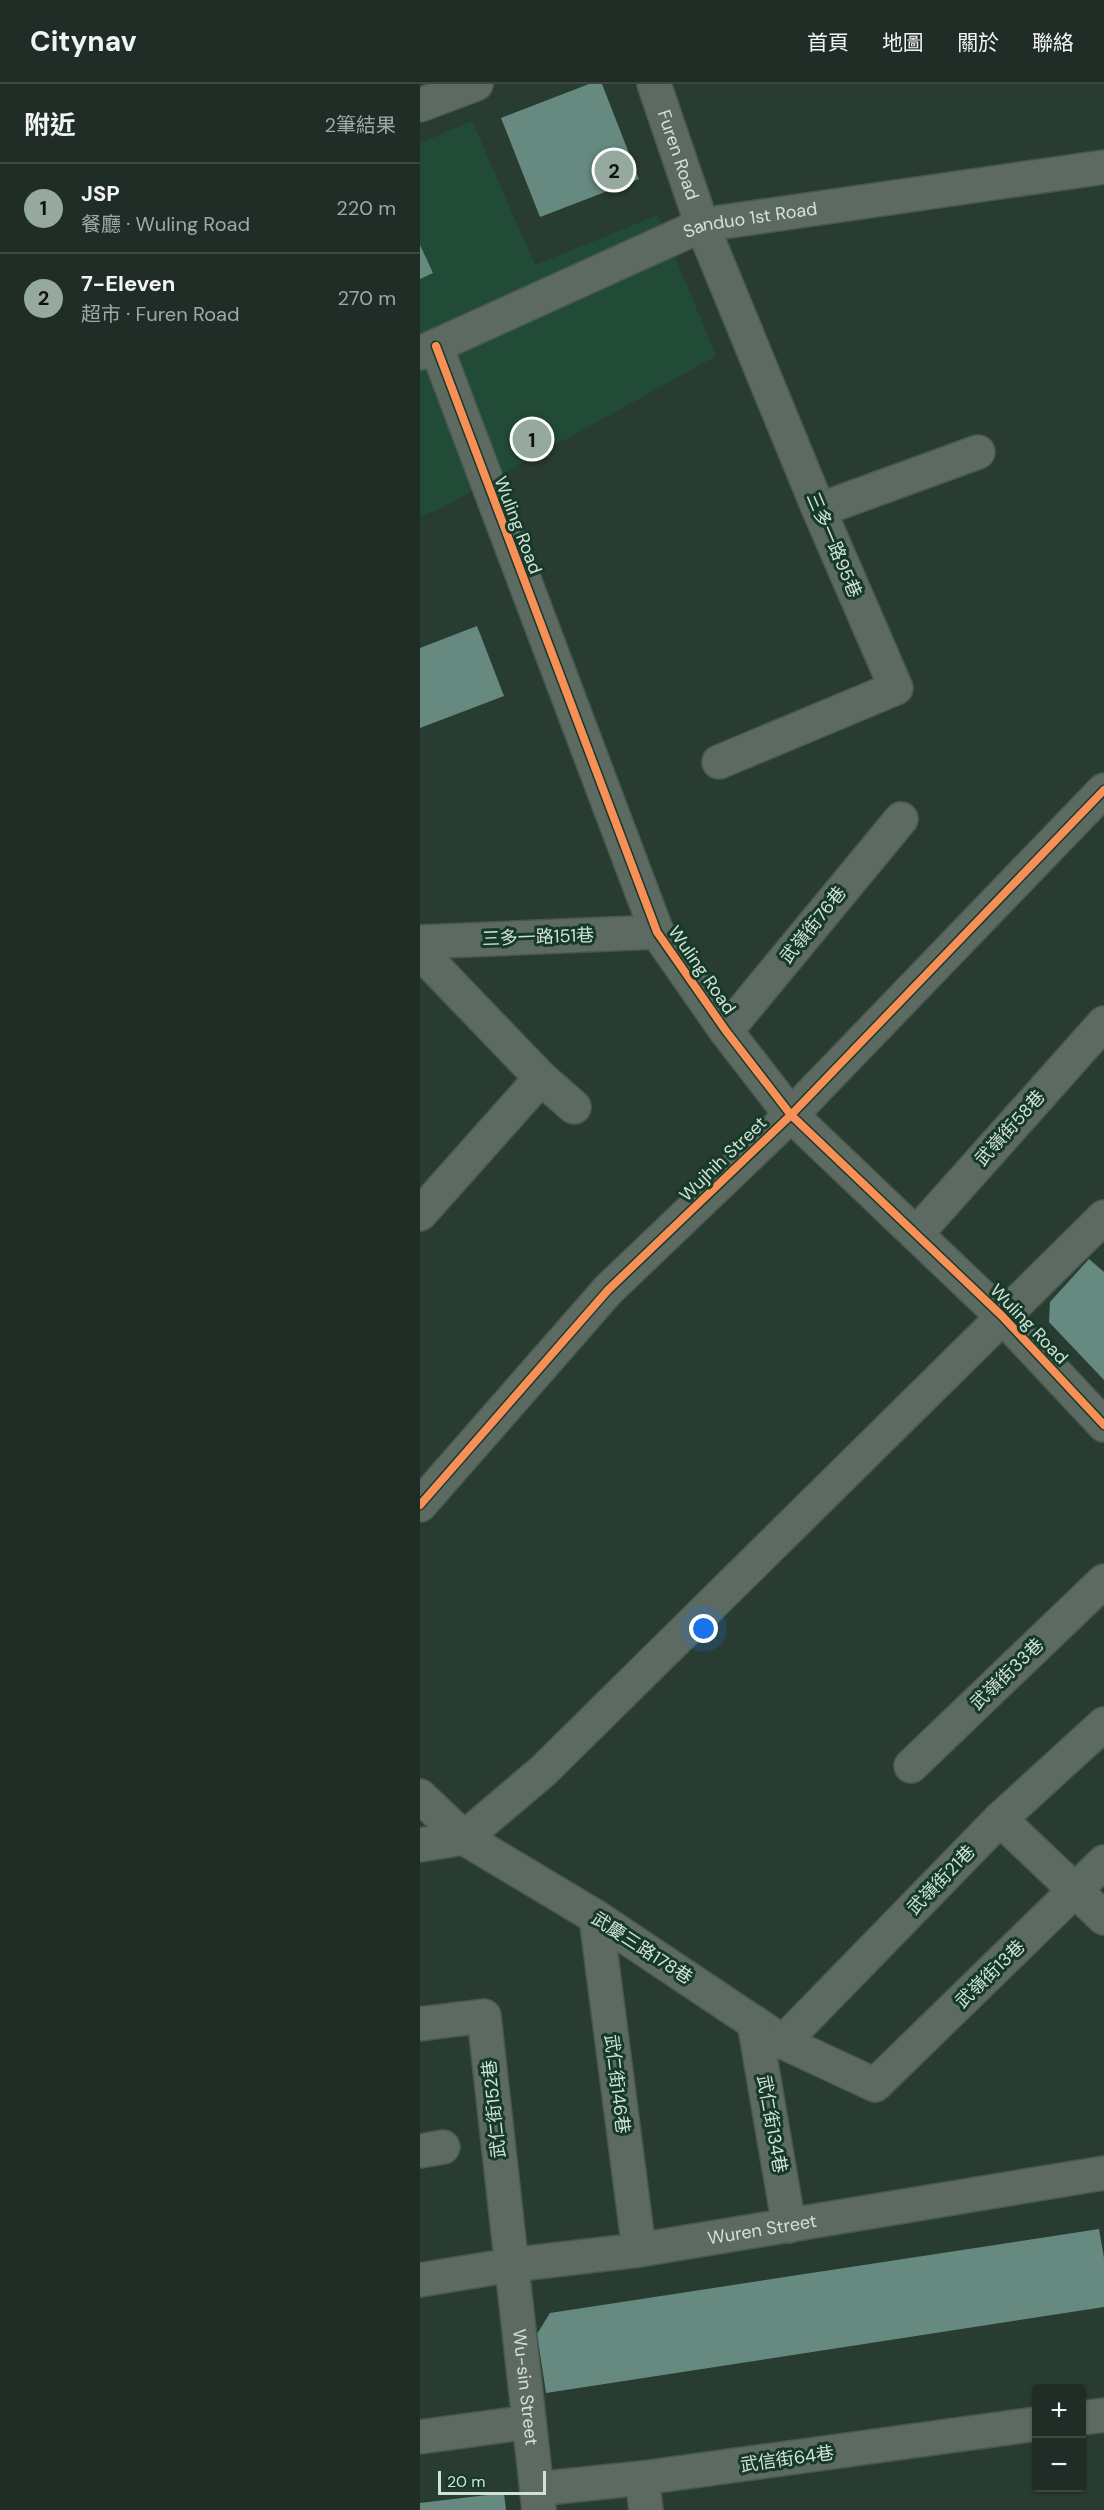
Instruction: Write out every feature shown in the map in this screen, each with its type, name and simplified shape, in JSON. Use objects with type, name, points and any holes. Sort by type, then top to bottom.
[{"type":"street","points":[[420,105],[476,84]]},
{"type":"street","name":"Furen Road","points":[[654,84],[702,225]]},
{"type":"street","name":"Sanduo 1st Road","points":[[428,350],[702,225],[1104,167]]},
{"type":"street","name":"三多一路95巷","points":[[702,225],[819,510],[896,688],[719,762]]},
{"type":"street","name":"Wuling Road","points":[[428,350],[657,932],[726,1032],[792,1114],[1002,1316],[1104,1425]]},
{"type":"street","points":[[819,510],[978,452]]},
{"type":"street","name":"Wujhih Street","points":[[420,1505],[608,1290],[792,1114],[1104,790]]},
{"type":"street","name":"武嶺街76巷","points":[[726,1032],[901,819]]},
{"type":"street","name":"三多一路151巷","points":[[420,942],[657,932]]},
{"type":"street","points":[[420,952],[541,1078],[574,1107]]},
{"type":"street","name":"武嶺街58巷","points":[[917,1233],[1104,1023]]},
{"type":"street","points":[[420,1214],[541,1078]]},
{"type":"street","points":[[420,1845],[464,1838],[543,1771],[1104,1217]]},
{"type":"street","name":"武嶺街33巷","points":[[911,1766],[1104,1581]]},
{"type":"street","name":"武嶺街21巷","points":[[783,2042],[1000,1819],[1104,1724]]},
{"type":"street","name":"武慶三路178巷","points":[[420,1796],[464,1838],[596,1917],[783,2042],[875,2085]]},
{"type":"street","points":[[1000,1819],[1104,1918]]},
{"type":"street","name":"武嶺街13巷","points":[[875,2085],[1104,1862]]},
{"type":"street","name":"武仁街146巷","points":[[596,1917],[639,2250]]},
{"type":"street","name":"武仁街152巷","points":[[420,2024],[484,2016],[511,2265]]},
{"type":"street","name":"武仁街134巷","points":[[754,2022],[789,2226]]},
{"type":"street","name":"Wuren Street","points":[[420,2280],[511,2265],[639,2250],[1104,2173]]},
{"type":"street","name":"Wu-sin Street","points":[[511,2265],[538,2499]]},
{"type":"street","points":[[1086,2417],[1104,2415]]},
{"type":"street","points":[[420,2437],[529,2422]]},
{"type":"street","name":"武信街64巷","points":[[538,2499],[644,2494],[1032,2425]]},
{"type":"shaded area","points":[[472,121],[535,265],[658,215],[716,356],[440,509],[420,516],[420,143]]},
{"type":"building","points":[[589,84],[602,84],[639,179],[540,217],[501,118]]},
{"type":"building","points":[[420,245],[433,273],[420,279]]},
{"type":"building","points":[[477,626],[504,696],[420,728],[420,648]]},
{"type":"building","points":[[1089,1259],[1104,1272],[1104,1380],[1049,1322],[1050,1302]]},
{"type":"building","points":[[1099,2229],[1104,2258],[1104,2307],[546,2393],[537,2334],[550,2313]]},
{"type":"building","points":[[504,2493],[506,2510],[420,2510],[420,2503]]},
{"type":"cycle path","points":[[436,346],[657,932],[726,1031],[791,1115],[1002,1316],[1104,1425]]},
{"type":"cycle path","points":[[420,1505],[608,1290],[791,1115],[1104,790]]},
{"type":"place","name":"7-Eleven","points":[[614,170]]},
{"type":"place","name":"JSP","points":[[532,439]]}]
